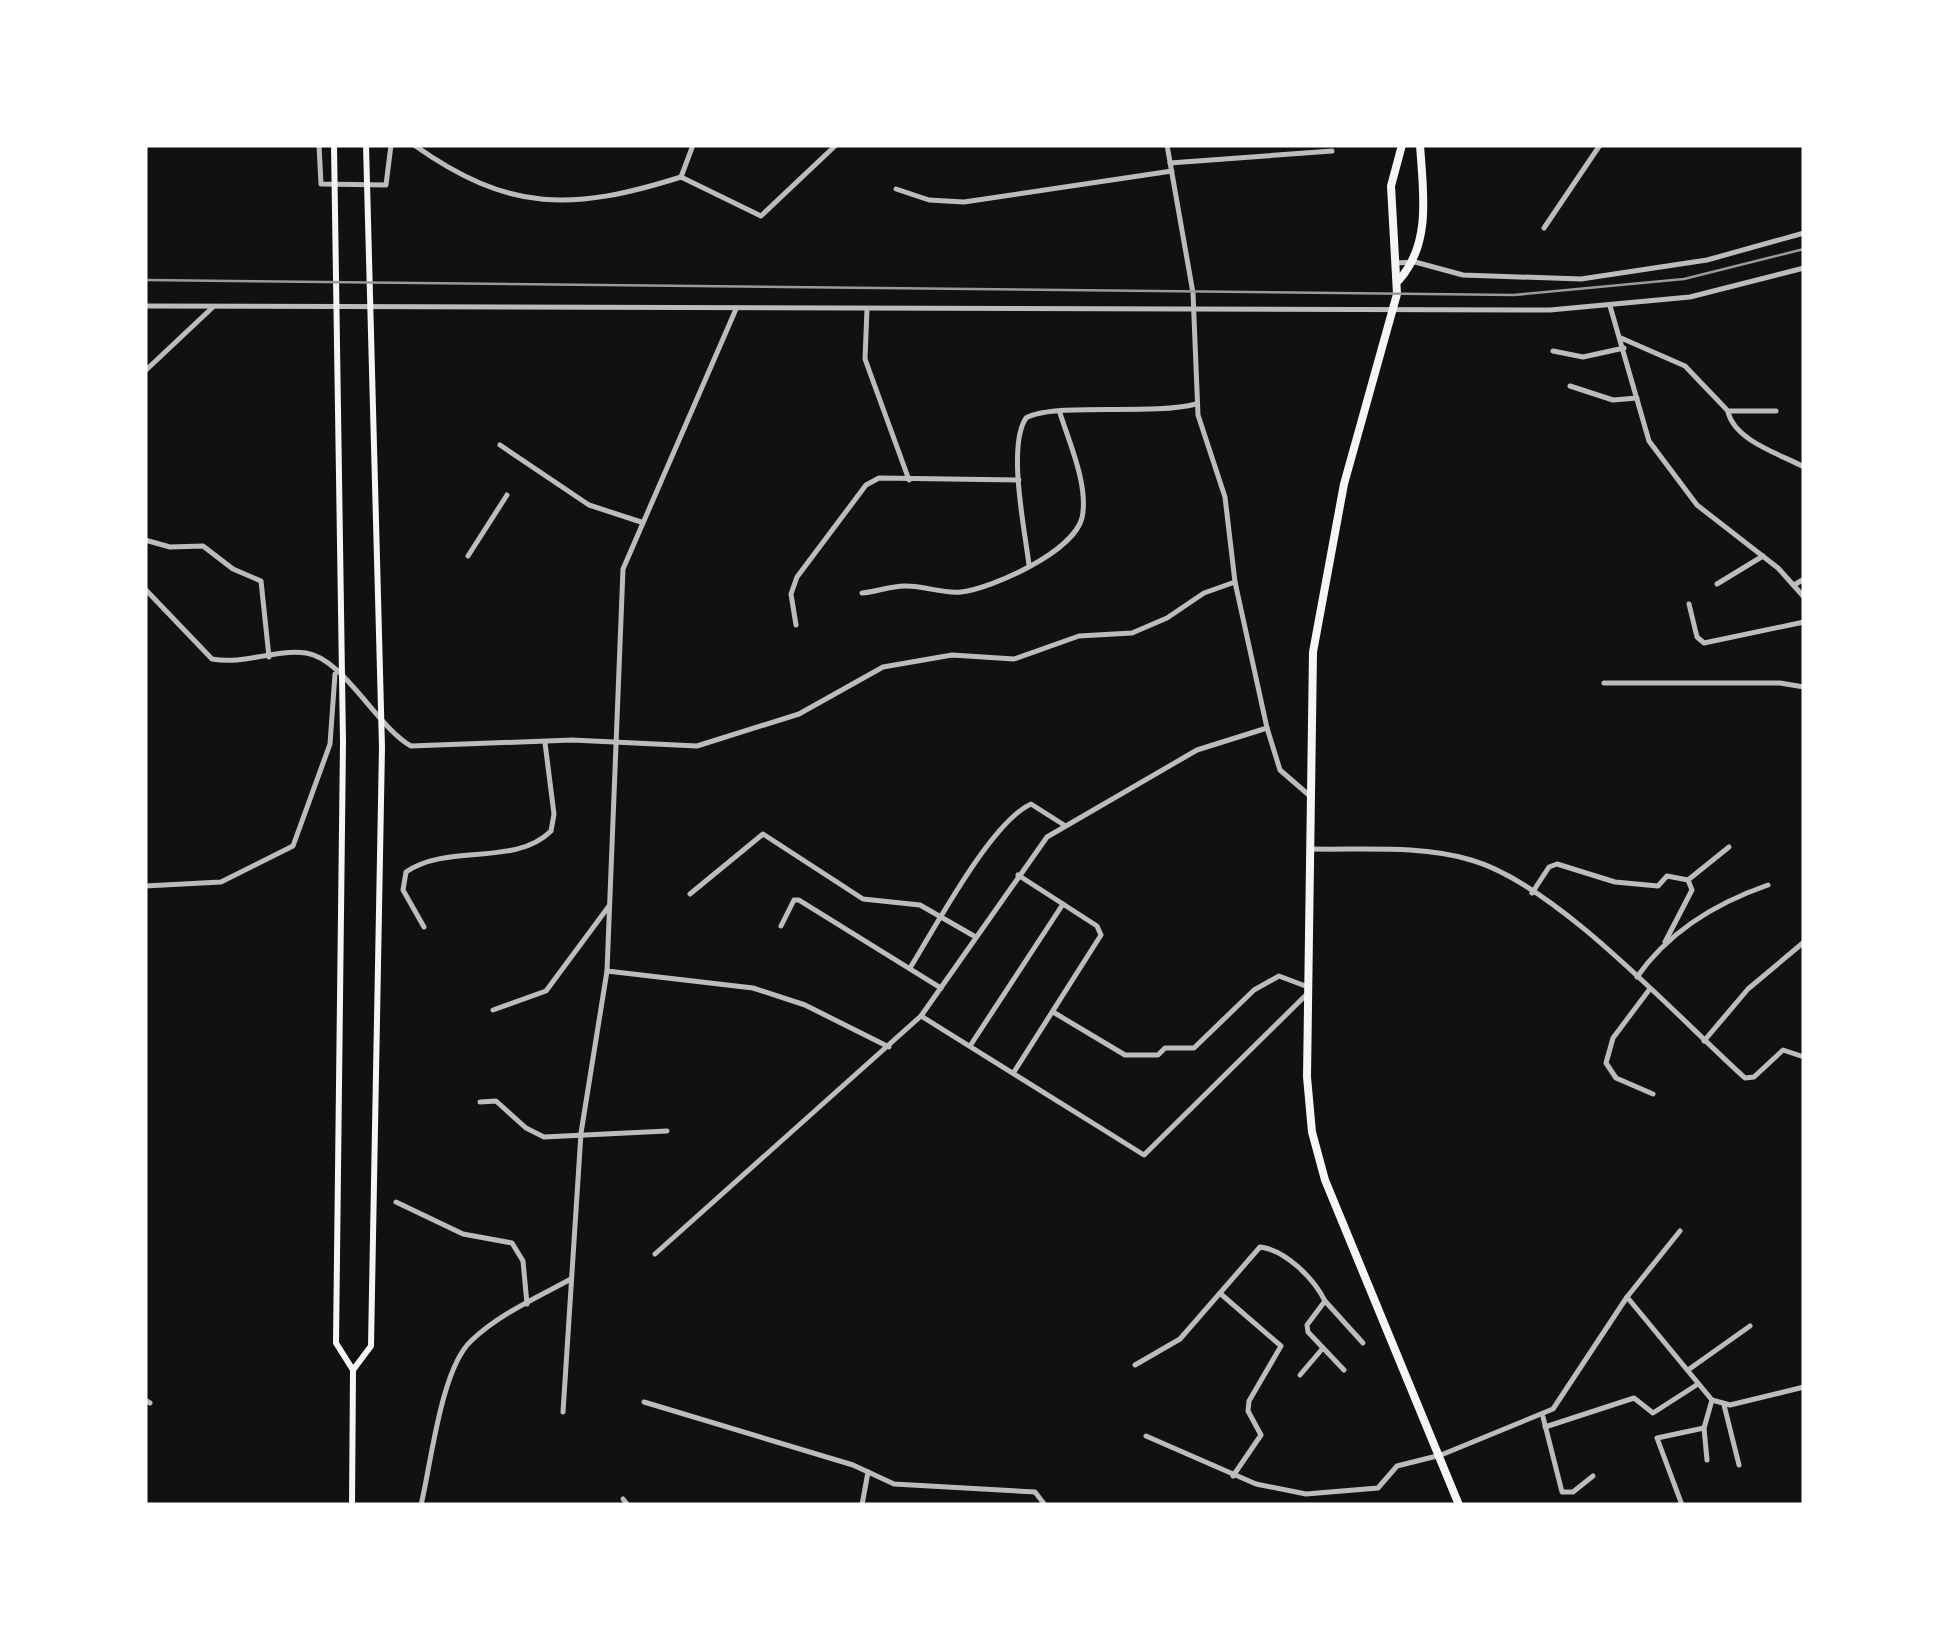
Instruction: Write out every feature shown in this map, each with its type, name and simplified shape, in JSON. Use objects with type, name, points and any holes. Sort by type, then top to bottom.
[{"type":"main road","points":[[334,145],[343,742],[336,1343],[353,1370],[352,1505]]},
{"type":"main road","points":[[353,1370],[370,1346],[382,746],[366,145]]},
{"type":"main road","points":[[1400,280],[1394,263],[1391,186],[1402,145]]},
{"type":"main road","points":[[1420,145],[1423,226],[1415,262],[1400,280],[1391,311],[1344,484],[1318,609],[1313,652],[1307,1077],[1312,1132],[1324,1180],[1459,1505]]},
{"type":"street","points":[[319,145],[321,184],[386,185],[392,145]]},
{"type":"street","points":[[414,145],[480,182],[543,202],[618,194],[681,176],[761,216],[836,145]]},
{"type":"street","points":[[681,176],[693,145]]},
{"type":"street","points":[[1167,145],[1195,311],[1196,404],[1226,498],[1235,582],[1267,728],[1280,770],[1312,798]]},
{"type":"street","points":[[1544,228],[1600,145]]},
{"type":"street","points":[[1170,163],[1332,152]]},
{"type":"street","points":[[896,189],[929,200],[964,202],[1172,172]]},
{"type":"street","points":[[1394,263],[1415,262],[1463,275],[1581,279],[1707,260],[1804,232]]},
{"type":"street","points":[[145,306],[1391,311],[1610,306],[1690,298],[1804,268]]},
{"type":"street","points":[[1610,306],[1649,441],[1697,505],[1762,556],[1804,597]]},
{"type":"street","points":[[145,371],[213,307]]},
{"type":"street","points":[[867,308],[865,359],[909,480]]},
{"type":"street","points":[[563,1412],[581,1133],[607,971],[620,588],[642,522],[736,309]]},
{"type":"street","points":[[1621,338],[1685,366],[1728,411],[1730,421],[1746,437],[1804,467]]},
{"type":"street","points":[[1553,351],[1583,358],[1624,348]]},
{"type":"street","points":[[1570,386],[1613,400],[1638,398]]},
{"type":"street","points":[[1029,566],[1019,480],[1022,422],[1031,414],[1153,412],[1196,404]]},
{"type":"street","points":[[1728,411],[1776,411]]},
{"type":"street","points":[[862,593],[902,586],[963,592],[1029,566],[1064,542],[1082,519],[1075,463],[1060,412]]},
{"type":"street","points":[[500,445],[580,500],[642,522]]},
{"type":"street","points":[[796,625],[791,594],[797,577],[859,491],[879,478],[1019,480]]},
{"type":"street","points":[[468,556],[507,495]]},
{"type":"street","points":[[145,540],[170,547],[203,546],[233,569],[261,581],[269,657]]},
{"type":"street","points":[[1718,584],[1742,573],[1762,556]]},
{"type":"street","points":[[1794,585],[1804,579]]},
{"type":"street","points":[[145,589],[206,656],[236,662],[307,653],[334,671],[411,746],[697,746],[782,721],[883,667],[940,656],[1014,659],[1079,636],[1132,633],[1167,618],[1204,593],[1235,582]]},
{"type":"street","points":[[1690,604],[1697,637],[1704,643],[1804,622]]},
{"type":"street","points":[[145,886],[221,882],[293,846],[330,744],[334,671]]},
{"type":"street","points":[[1604,683],[1780,683],[1804,687]]},
{"type":"street","points":[[655,1254],[921,1016],[1047,837],[1197,750],[1267,728]]},
{"type":"street","points":[[424,927],[403,890],[406,872],[440,858],[530,845],[551,831],[554,814],[545,743]]},
{"type":"street","points":[[910,968],[983,854],[1028,804],[1064,825]]},
{"type":"street","points":[[690,894],[763,834],[863,900],[910,903],[974,936]]},
{"type":"street","points":[[1688,880],[1729,847]]},
{"type":"street","points":[[1311,849],[1454,856],[1489,866],[1597,939],[1749,1080],[1776,1053],[1789,1051],[1804,1057]]},
{"type":"street","points":[[1532,892],[1549,867],[1557,864],[1643,885],[1658,886],[1672,874],[1688,880],[1692,890],[1665,942],[1636,977]]},
{"type":"street","points":[[1014,1073],[1101,935],[1097,926],[1018,875]]},
{"type":"street","points":[[1665,942],[1714,908],[1768,886]]},
{"type":"street","points":[[782,926],[792,904],[798,900],[941,988]]},
{"type":"street","points":[[493,1010],[546,991],[610,904]]},
{"type":"street","points":[[970,1046],[1063,904]]},
{"type":"street","points":[[1704,1041],[1748,990],[1804,942]]},
{"type":"street","points":[[607,971],[753,988],[805,1006],[888,1046]]},
{"type":"street","points":[[921,1016],[1144,1155],[1308,990],[1279,976],[1254,990],[1194,1048],[1164,1048],[1158,1055],[1125,1055],[1053,1012]]},
{"type":"street","points":[[1649,990],[1613,1038],[1606,1062],[1616,1078],[1653,1094]]},
{"type":"street","points":[[480,1102],[496,1101],[526,1128],[544,1137],[668,1131]]},
{"type":"street","points":[[396,1202],[462,1234],[512,1243],[523,1261],[527,1304]]},
{"type":"street","points":[[1146,1436],[1233,1476],[1306,1494],[1378,1488],[1397,1466],[1441,1455],[1543,1417],[1562,1398],[1627,1297],[1680,1231]]},
{"type":"street","points":[[1134,1365],[1180,1340],[1260,1247],[1290,1261],[1312,1280],[1325,1302],[1363,1343]]},
{"type":"street","points":[[421,1505],[450,1383],[464,1350],[527,1304],[571,1279]]},
{"type":"street","points":[[1222,1295],[1281,1346],[1249,1401],[1248,1410],[1261,1435],[1233,1476]]},
{"type":"street","points":[[1627,1297],[1712,1400],[1724,1405],[1804,1387]]},
{"type":"street","points":[[1325,1302],[1307,1325],[1322,1348],[1344,1370]]},
{"type":"street","points":[[1688,1370],[1750,1326]]},
{"type":"street","points":[[1300,1375],[1322,1348]]},
{"type":"street","points":[[1546,1427],[1634,1398],[1652,1413],[1698,1384]]},
{"type":"street","points":[[1707,1460],[1704,1428],[1712,1400]]},
{"type":"street","points":[[644,1402],[868,1472],[894,1484],[1035,1492],[1045,1505]]},
{"type":"street","points":[[1724,1405],[1740,1464]]},
{"type":"street","points":[[1543,1417],[1562,1492],[1574,1492],[1593,1476]]},
{"type":"street","points":[[1682,1505],[1656,1438],[1704,1428]]},
{"type":"street","points":[[862,1505],[868,1472]]},
{"type":"street","points":[[623,1499],[628,1505]]},
{"type":"railway","points":[[145,280],[1514,295],[1684,279],[1804,249]]}]
